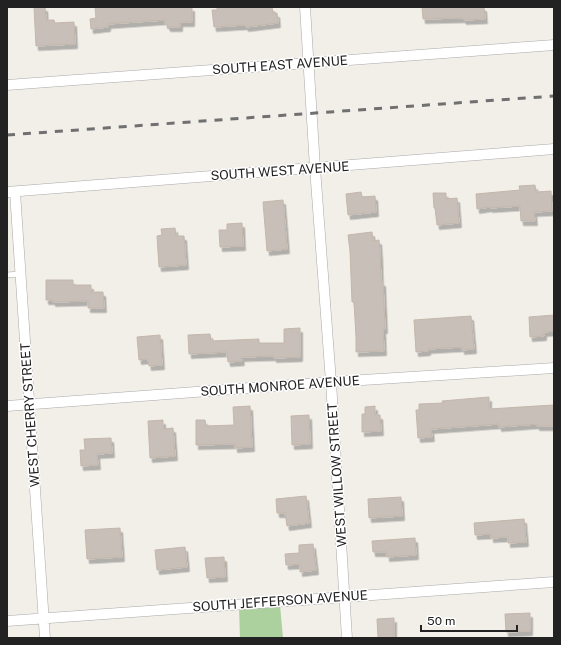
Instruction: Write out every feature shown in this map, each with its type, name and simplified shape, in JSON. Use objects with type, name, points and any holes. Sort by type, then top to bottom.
[{"type":"street","name":"WEST WILLOW STREET","points":[[305,7],[347,638]]},
{"type":"street","name":"SOUTH EAST AVENUE","points":[[7,85],[554,45]]},
{"type":"street","name":"SOUTH WEST AVENUE","points":[[11,192],[554,149]]},
{"type":"street","name":"WEST CHERRY STREET","points":[[11,192],[20,274],[45,638]]},
{"type":"street","name":"SOUTH MONROE AVENUE","points":[[7,406],[331,382],[554,368]]},
{"type":"street","name":"SOUTH JEFFERSON AVENUE","points":[[7,621],[554,582]]},
{"type":"lane","points":[[7,275],[20,274]]},
{"type":"green space","points":[[280,605],[283,638],[240,638],[239,607]]},
{"type":"building","points":[[34,7],[45,7],[46,20],[54,20],[55,23],[74,22],[75,44],[36,46]]},
{"type":"building","points":[[95,7],[192,7],[192,22],[180,22],[180,27],[168,27],[167,24],[165,24],[165,20],[108,24],[108,27],[91,29],[90,19],[96,18]]},
{"type":"building","points":[[217,7],[272,7],[273,13],[277,13],[278,23],[246,27],[245,25],[214,27],[212,10],[217,10]]},
{"type":"building","points":[[422,7],[484,7],[485,19],[423,19]]},
{"type":"building","points":[[535,185],[536,192],[551,191],[552,211],[534,212],[535,221],[521,221],[520,206],[477,209],[476,194],[520,190],[519,186]]},
{"type":"building","points":[[361,192],[362,197],[375,196],[376,212],[348,215],[346,194]]},
{"type":"building","points":[[433,193],[446,193],[446,199],[457,198],[459,223],[437,225]]},
{"type":"building","points":[[283,200],[287,249],[267,251],[263,202]]},
{"type":"building","points":[[242,223],[243,246],[220,247],[219,230],[227,230],[227,224]]},
{"type":"building","points":[[175,228],[176,236],[184,236],[186,265],[159,267],[157,236],[162,235],[161,229]]},
{"type":"building","points":[[372,232],[373,241],[379,240],[381,282],[383,282],[385,329],[383,329],[384,351],[356,352],[354,302],[352,302],[348,235]]},
{"type":"building","points":[[46,280],[73,280],[73,285],[91,285],[91,292],[103,292],[104,308],[88,308],[88,301],[53,302],[53,300],[46,300]]},
{"type":"building","points":[[554,315],[554,331],[544,332],[544,336],[530,337],[529,317]]},
{"type":"building","points":[[471,316],[474,349],[462,350],[462,347],[428,349],[428,351],[416,352],[414,320]]},
{"type":"building","points":[[300,328],[300,357],[241,357],[242,361],[228,362],[227,352],[189,354],[188,335],[210,334],[211,341],[259,339],[259,343],[284,343],[284,329]]},
{"type":"building","points":[[160,335],[162,365],[149,366],[148,359],[139,360],[137,337]]},
{"type":"building","points":[[489,397],[489,409],[554,405],[554,426],[537,426],[537,424],[499,427],[499,424],[431,429],[432,437],[418,438],[416,410],[419,410],[419,404],[443,403],[442,401]]},
{"type":"building","points":[[250,406],[252,447],[235,448],[235,444],[196,445],[196,420],[205,420],[206,426],[234,425],[233,407]]},
{"type":"building","points":[[375,406],[375,415],[380,415],[381,431],[362,432],[362,414],[365,414],[365,407]]},
{"type":"building","points":[[309,415],[310,444],[292,445],[291,416]]},
{"type":"building","points":[[163,420],[163,429],[173,428],[175,456],[150,458],[148,421]]},
{"type":"building","points":[[111,438],[112,453],[97,454],[98,465],[81,466],[80,450],[85,450],[84,439]]},
{"type":"building","points":[[306,496],[309,523],[287,526],[285,513],[277,513],[276,499]]},
{"type":"building","points":[[401,497],[402,516],[369,518],[368,499]]},
{"type":"building","points":[[524,519],[526,542],[508,543],[508,537],[491,538],[491,534],[475,535],[474,523]]},
{"type":"building","points":[[120,528],[122,557],[87,559],[85,530]]},
{"type":"building","points":[[415,538],[416,555],[387,557],[387,552],[373,552],[372,541]]},
{"type":"building","points":[[313,544],[316,570],[300,572],[300,564],[286,565],[285,554],[299,553],[299,545]]},
{"type":"building","points":[[185,547],[187,567],[157,570],[155,550]]},
{"type":"building","points":[[224,557],[225,577],[207,578],[205,558]]},
{"type":"building","points":[[530,613],[530,631],[506,632],[505,614]]},
{"type":"building","points":[[394,618],[394,638],[378,638],[377,619]]},
{"type":"railway","points":[[7,135],[554,96]]}]
